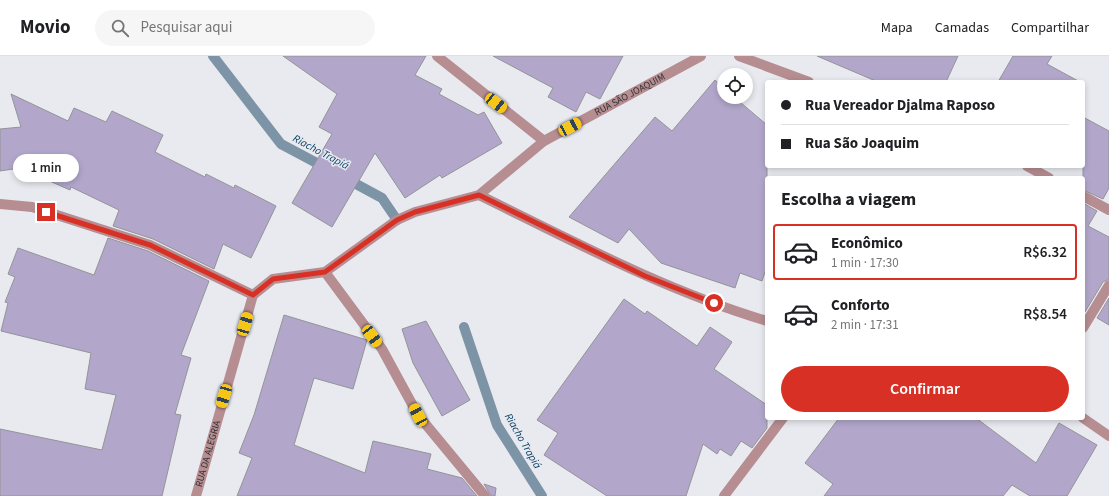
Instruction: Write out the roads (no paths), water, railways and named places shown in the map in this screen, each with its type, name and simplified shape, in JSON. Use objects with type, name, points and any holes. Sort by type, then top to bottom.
[{"type":"street","points":[[437,56],[544,141]]},
{"type":"street","name":"RUA SÃO JOAQUIM","points":[[253,295],[273,279],[325,272],[397,220],[415,212],[479,195],[544,141],[701,56]]},
{"type":"street","points":[[739,56],[756,59],[804,80]]},
{"type":"street","points":[[1031,168],[1045,176]]},
{"type":"street","points":[[479,195],[645,276],[742,314],[765,320]]},
{"type":"street","points":[[1085,197],[1109,210]]},
{"type":"street","points":[[0,204],[32,207],[150,245],[253,295]]},
{"type":"street","points":[[325,272],[382,349],[418,415],[484,496]]},
{"type":"street","points":[[1085,325],[1109,285]]},
{"type":"street","name":"RUA DA ALEGRIA","points":[[196,496],[253,295]]},
{"type":"street","points":[[1085,419],[1109,436]]},
{"type":"street","points":[[724,496],[781,420]]},
{"type":"waterway","name":"Riacho Trapiá","points":[[213,56],[281,144],[328,169]]},
{"type":"waterway","name":"Riacho Trapiá","points":[[345,178],[382,198],[397,220]]},
{"type":"waterway","name":"Riacho Trapiá","points":[[464,327],[497,425],[542,496]]}]
